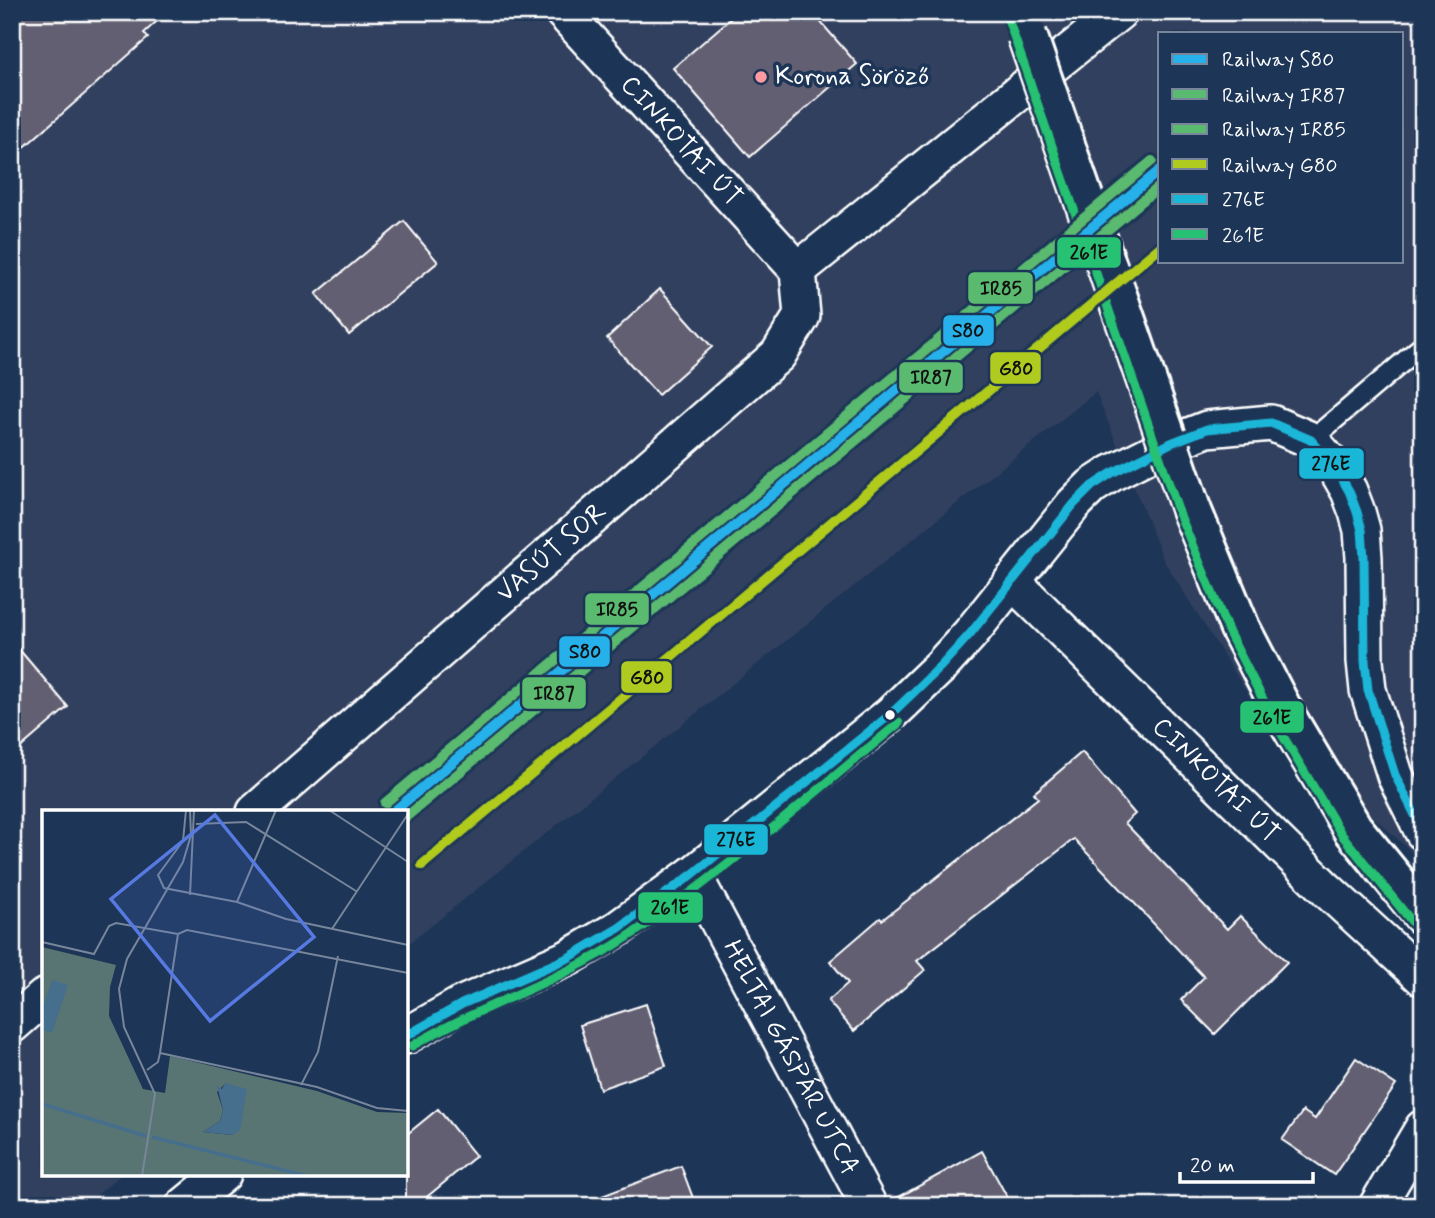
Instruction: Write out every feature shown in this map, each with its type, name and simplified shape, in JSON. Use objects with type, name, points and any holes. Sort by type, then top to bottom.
[{"type":"main road","points":[[1023,24],[1191,509],[1241,628],[1284,715],[1353,828],[1423,915]]},
{"type":"street","points":[[798,270],[1119,12]]},
{"type":"street","name":"CINKOTAI ÚT","points":[[576,20],[798,270]]},
{"type":"street","name":"VASÚT SOR","points":[[257,810],[778,355],[802,316],[798,270]]},
{"type":"street","points":[[408,1035],[462,1004],[568,958],[619,928],[693,874],[891,714],[949,658],[1074,504],[1092,486],[1159,449],[1207,429],[1271,423],[1311,440],[1337,470],[1349,491],[1362,530],[1364,661],[1368,690],[1395,775],[1423,832]]},
{"type":"street","name":"CINKOTAI ÚT","points":[[1012,580],[1326,889],[1423,978]]},
{"type":"street","name":"HELTAI GÁSPÁR UTCA","points":[[693,874],[869,1206]]},
{"type":"street","points":[[12,1024],[42,999]]},
{"type":"street","points":[[1377,1206],[1423,1128]]},
{"type":"street","points":[[184,1206],[221,1176]]},
{"type":"lane","points":[[1311,440],[1423,345]]},
{"type":"shaded area","points":[[12,12],[1423,12],[1423,862],[1262,716],[1164,561],[1096,392],[408,944],[408,810],[42,810],[42,1176],[120,1176],[83,1206],[12,1206]]},
{"type":"building","points":[[12,12],[167,12],[144,33],[148,38],[12,158]]},
{"type":"building","name":"Korona Söröző","points":[[738,12],[812,12],[857,64],[750,157],[673,68]]},
{"type":"building","points":[[404,221],[438,262],[349,335],[316,294]]},
{"type":"building","points":[[660,289],[712,347],[658,395],[607,338]]},
{"type":"building","points":[[12,641],[68,707],[12,755]]},
{"type":"building","points":[[1082,752],[1135,814],[1125,823],[1227,929],[1240,916],[1287,962],[1215,1034],[1181,1000],[1204,977],[1074,839],[917,961],[925,970],[854,1031],[828,1001],[848,983],[830,961],[880,918],[882,920],[1038,798],[1034,793]]},
{"type":"building","points":[[646,1004],[666,1066],[600,1089],[580,1025]]},
{"type":"building","points":[[1356,1058],[1396,1085],[1334,1175],[1282,1140],[1303,1111],[1315,1119]]},
{"type":"building","points":[[438,1109],[476,1156],[416,1206],[406,1206],[408,1133]]},
{"type":"building","points":[[982,1151],[1012,1206],[889,1206],[888,1203]]},
{"type":"building","points":[[681,1166],[696,1206],[587,1206],[586,1202]]},
{"type":"rail line","name":"IR85","points":[[385,803],[1152,161]]},
{"type":"rail line","name":"S80","points":[[395,810],[1158,172]]},
{"type":"rail line","name":"IR87","points":[[408,815],[1158,188]]},
{"type":"rail line","name":"G80","points":[[422,865],[1158,249]]},
{"type":"transit line","name":"261E","points":[[1007,16],[1179,513],[1229,633],[1274,721],[1342,835],[1413,923]]},
{"type":"transit line","name":"276E","points":[[408,1035],[462,1004],[568,958],[619,928],[693,874],[891,714],[941,666],[970,634],[1074,504],[1092,486],[1171,443],[1207,429],[1271,423],[1311,440],[1337,470],[1349,491],[1362,530],[1368,690],[1395,775],[1423,831]]},
{"type":"transit line","name":"261E","points":[[412,1046],[438,1031],[574,968],[626,938],[731,862],[899,723]]},
{"type":"place","name":"Korona Söröző","points":[[761,77]]}]
